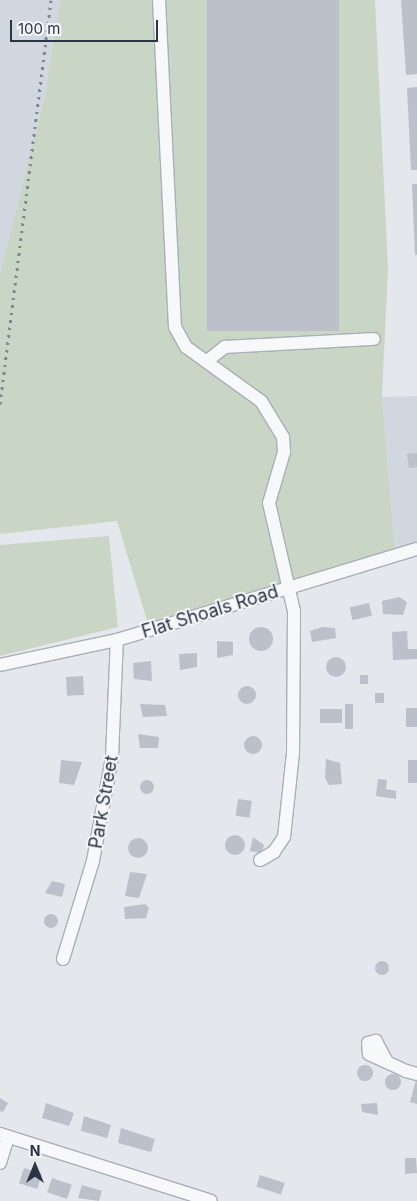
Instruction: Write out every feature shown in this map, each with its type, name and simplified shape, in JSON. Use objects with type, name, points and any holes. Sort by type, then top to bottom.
[{"type":"street","points":[[159,0],[175,328],[186,347],[261,401],[278,424],[284,452],[270,514],[291,587],[293,753],[284,837],[274,852],[260,860]]},
{"type":"street","points":[[206,361],[226,347],[374,339]]},
{"type":"street","name":"Flat Shoals Road","points":[[0,665],[117,640],[417,549]]},
{"type":"street","name":"Park Street","points":[[63,959],[93,861],[112,757],[117,640]]},
{"type":"street","points":[[387,1062],[417,1074]]},
{"type":"street","points":[[0,1163],[4,1136],[212,1201]]},
{"type":"shaded area","points":[[0,0],[60,0],[45,94],[0,275]]},
{"type":"shaded area","points":[[417,396],[417,546],[395,552],[382,397]]},
{"type":"green space","points":[[60,0],[375,0],[388,267],[382,397],[395,552],[150,631],[117,521],[0,534],[0,275],[45,94]]},
{"type":"green space","points":[[109,536],[118,627],[0,656],[0,545]]},
{"type":"building","points":[[207,0],[339,0],[339,331],[207,331]]},
{"type":"building","points":[[401,0],[417,0],[417,74],[406,75]]},
{"type":"building","points":[[417,87],[417,170],[411,170],[407,88]]},
{"type":"building","points":[[412,184],[417,184],[417,255],[415,255]]},
{"type":"building","points":[[417,453],[417,467],[409,468],[407,454]]},
{"type":"building","points":[[399,597],[407,602],[403,615],[383,614],[382,601]]},
{"type":"building","points":[[369,603],[372,616],[352,620],[350,607]]},
{"type":"building","points":[[261,627],[266,628],[272,634],[272,644],[266,650],[261,651],[256,650],[250,644],[249,639],[250,634],[256,628]]},
{"type":"building","points":[[322,627],[335,628],[336,638],[312,642],[310,631]]},
{"type":"building","points":[[407,631],[408,649],[417,649],[417,659],[393,660],[392,632]]},
{"type":"building","points":[[217,641],[233,642],[233,655],[217,658]]},
{"type":"building","points":[[197,653],[197,667],[180,670],[179,654]]},
{"type":"building","points":[[332,657],[340,657],[346,663],[346,671],[340,677],[332,677],[326,671],[326,663]]},
{"type":"building","points":[[151,661],[152,681],[134,679],[133,663]]},
{"type":"building","points":[[360,675],[368,675],[368,684],[360,684]]},
{"type":"building","points":[[83,676],[84,695],[67,696],[66,677]]},
{"type":"building","points":[[243,686],[251,686],[256,691],[254,702],[243,704],[238,699],[238,691]]},
{"type":"building","points":[[375,693],[384,693],[384,703],[375,703]]},
{"type":"building","points":[[140,704],[165,705],[167,716],[143,717]]},
{"type":"building","points":[[345,704],[353,704],[353,729],[345,729]]},
{"type":"building","points":[[406,708],[417,708],[417,727],[406,727]]},
{"type":"building","points":[[320,709],[342,709],[342,723],[320,723]]},
{"type":"building","points":[[138,734],[159,737],[158,748],[140,748]]},
{"type":"building","points":[[253,736],[259,739],[262,745],[259,751],[253,754],[247,751],[244,745],[247,739]]},
{"type":"building","points":[[326,759],[340,763],[342,784],[329,785],[325,778]]},
{"type":"building","points":[[61,760],[82,762],[74,785],[59,783]]},
{"type":"building","points":[[408,760],[417,760],[417,783],[408,783]]},
{"type":"building","points":[[378,779],[387,780],[386,789],[396,791],[396,799],[376,796]]},
{"type":"building","points":[[144,780],[150,780],[154,787],[150,794],[144,794],[140,790],[140,784]]},
{"type":"building","points":[[238,799],[252,801],[249,818],[236,816]]},
{"type":"building","points":[[235,835],[242,838],[245,845],[242,852],[235,855],[228,852],[225,845],[228,838]]},
{"type":"building","points":[[253,837],[264,845],[262,853],[250,851]]},
{"type":"building","points":[[134,838],[142,838],[148,844],[148,852],[142,858],[134,858],[128,852],[128,844]]},
{"type":"building","points":[[130,872],[147,874],[139,898],[125,896]]},
{"type":"building","points":[[52,881],[65,884],[62,897],[45,893]]},
{"type":"building","points":[[145,904],[149,908],[146,918],[125,919],[124,907]]},
{"type":"building","points":[[48,914],[54,914],[58,921],[54,928],[48,928],[44,924],[44,918]]},
{"type":"building","points":[[379,961],[385,961],[389,968],[385,975],[379,975],[375,971],[375,965]]},
{"type":"building","points":[[362,1065],[368,1065],[373,1070],[371,1079],[362,1081],[357,1076],[357,1070]]},
{"type":"building","points":[[393,1074],[399,1076],[401,1082],[399,1088],[393,1090],[387,1088],[385,1082],[387,1076]]},
{"type":"building","points":[[417,1080],[417,1104],[410,1102]]},
{"type":"building","points":[[0,1098],[8,1103],[3,1112],[0,1111]]},
{"type":"building","points":[[46,1103],[74,1113],[69,1126],[42,1118]]},
{"type":"building","points":[[377,1103],[378,1115],[362,1112],[361,1104]]},
{"type":"building","points":[[84,1116],[111,1125],[107,1138],[81,1131]]},
{"type":"building","points":[[121,1128],[155,1139],[151,1152],[118,1143]]},
{"type":"building","points":[[405,1158],[416,1158],[417,1173],[405,1174]]},
{"type":"building","points":[[24,1168],[42,1174],[37,1189],[19,1183]]},
{"type":"building","points":[[260,1175],[285,1183],[281,1194],[256,1186]]},
{"type":"building","points":[[52,1178],[72,1185],[67,1199],[47,1192]]},
{"type":"building","points":[[82,1185],[102,1191],[99,1201],[78,1198]]},
{"type":"railway","points":[[0,404],[51,0]]}]
